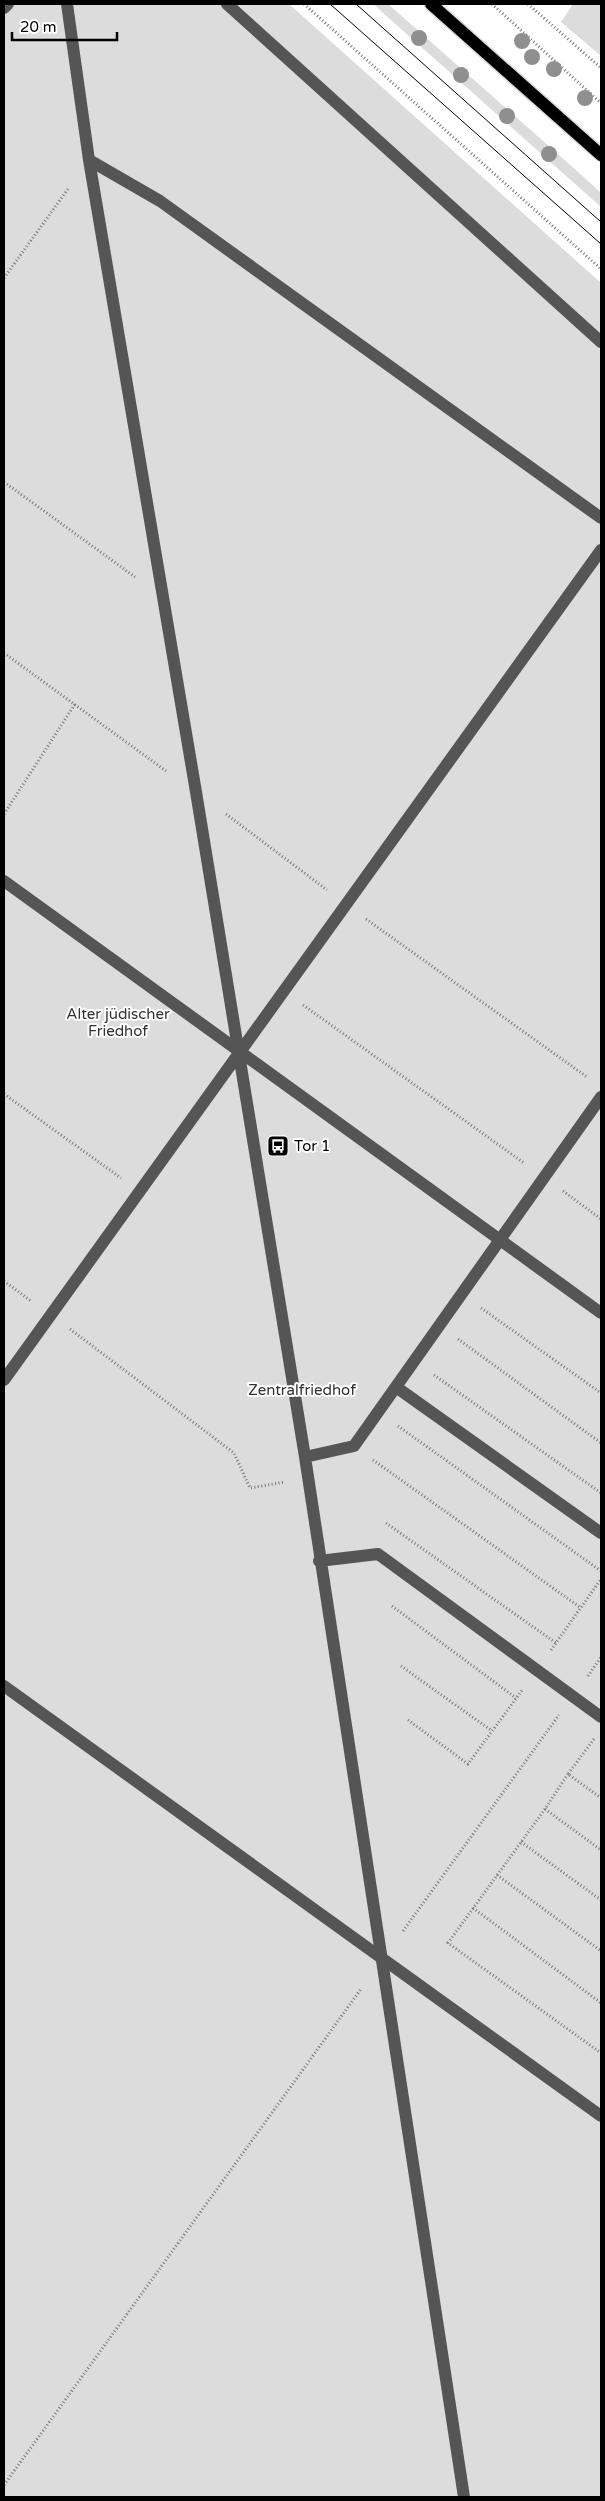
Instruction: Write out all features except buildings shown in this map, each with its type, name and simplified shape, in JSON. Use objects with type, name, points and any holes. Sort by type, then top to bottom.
[{"type":"main road","points":[[430,4],[600,153]]},
{"type":"lane","points":[[4,8],[8,4]]},
{"type":"lane","points":[[67,4],[89,160],[240,1053],[305,1457],[319,1561],[464,2497]]},
{"type":"lane","points":[[227,4],[601,342]]},
{"type":"lane","points":[[89,160],[160,201],[601,518]]},
{"type":"lane","points":[[4,1380],[601,550]]},
{"type":"lane","points":[[4,881],[601,1313]]},
{"type":"lane","points":[[305,1457],[354,1446],[461,1293],[501,1241],[543,1176],[601,1096]]},
{"type":"lane","points":[[396,1387],[601,1534]]},
{"type":"lane","points":[[319,1561],[378,1554],[601,1717]]},
{"type":"lane","points":[[4,1686],[601,2116]]},
{"type":"path","points":[[304,4],[601,269]]},
{"type":"path","points":[[492,4],[601,103]]},
{"type":"path","points":[[528,4],[601,68]]},
{"type":"path","points":[[4,278],[89,160]]},
{"type":"path","points":[[4,482],[164,598]]},
{"type":"path","points":[[4,653],[196,792],[346,904],[593,1082]]},
{"type":"path","points":[[4,814],[75,704]]},
{"type":"path","points":[[284,991],[601,1219]]},
{"type":"path","points":[[4,1094],[140,1191]]},
{"type":"path","points":[[4,1281],[234,1453],[250,1488],[308,1479]]},
{"type":"path","points":[[461,1293],[601,1393]]},
{"type":"path","points":[[439,1325],[601,1443]]},
{"type":"path","points":[[414,1360],[601,1493]]},
{"type":"path","points":[[378,1412],[601,1571]]},
{"type":"path","points":[[354,1446],[580,1608]]},
{"type":"path","points":[[386,1523],[556,1643]]},
{"type":"path","points":[[408,1720],[468,1764],[601,1579]]},
{"type":"path","points":[[392,1606],[516,1698]]},
{"type":"path","points":[[4,2485],[601,1658]]},
{"type":"path","points":[[401,1666],[492,1731]]},
{"type":"path","points":[[596,1736],[448,1943],[601,2053]]},
{"type":"path","points":[[568,1774],[601,1798]]},
{"type":"path","points":[[545,1809],[601,1850]]},
{"type":"path","points":[[521,1842],[601,1900]]},
{"type":"path","points":[[497,1876],[601,1951]]},
{"type":"path","points":[[473,1908],[601,2003]]},
{"type":"green space","name":"Zentralfriedhof","points":[[4,4],[289,4],[601,283],[601,2497],[4,2497]]},
{"type":"green space","points":[[373,4],[388,4],[586,179],[601,193],[601,207]]},
{"type":"green space","points":[[573,4],[601,4],[601,56],[561,22]]},
{"type":"tram line","points":[[330,4],[601,244]]},
{"type":"tram line","points":[[356,4],[601,222]]},
{"type":"place","name":"Tor 1","points":[[278,1146]]},
{"type":"park label","name":"Alter jüdischer Friedhof","points":[[118,1022]]}]
